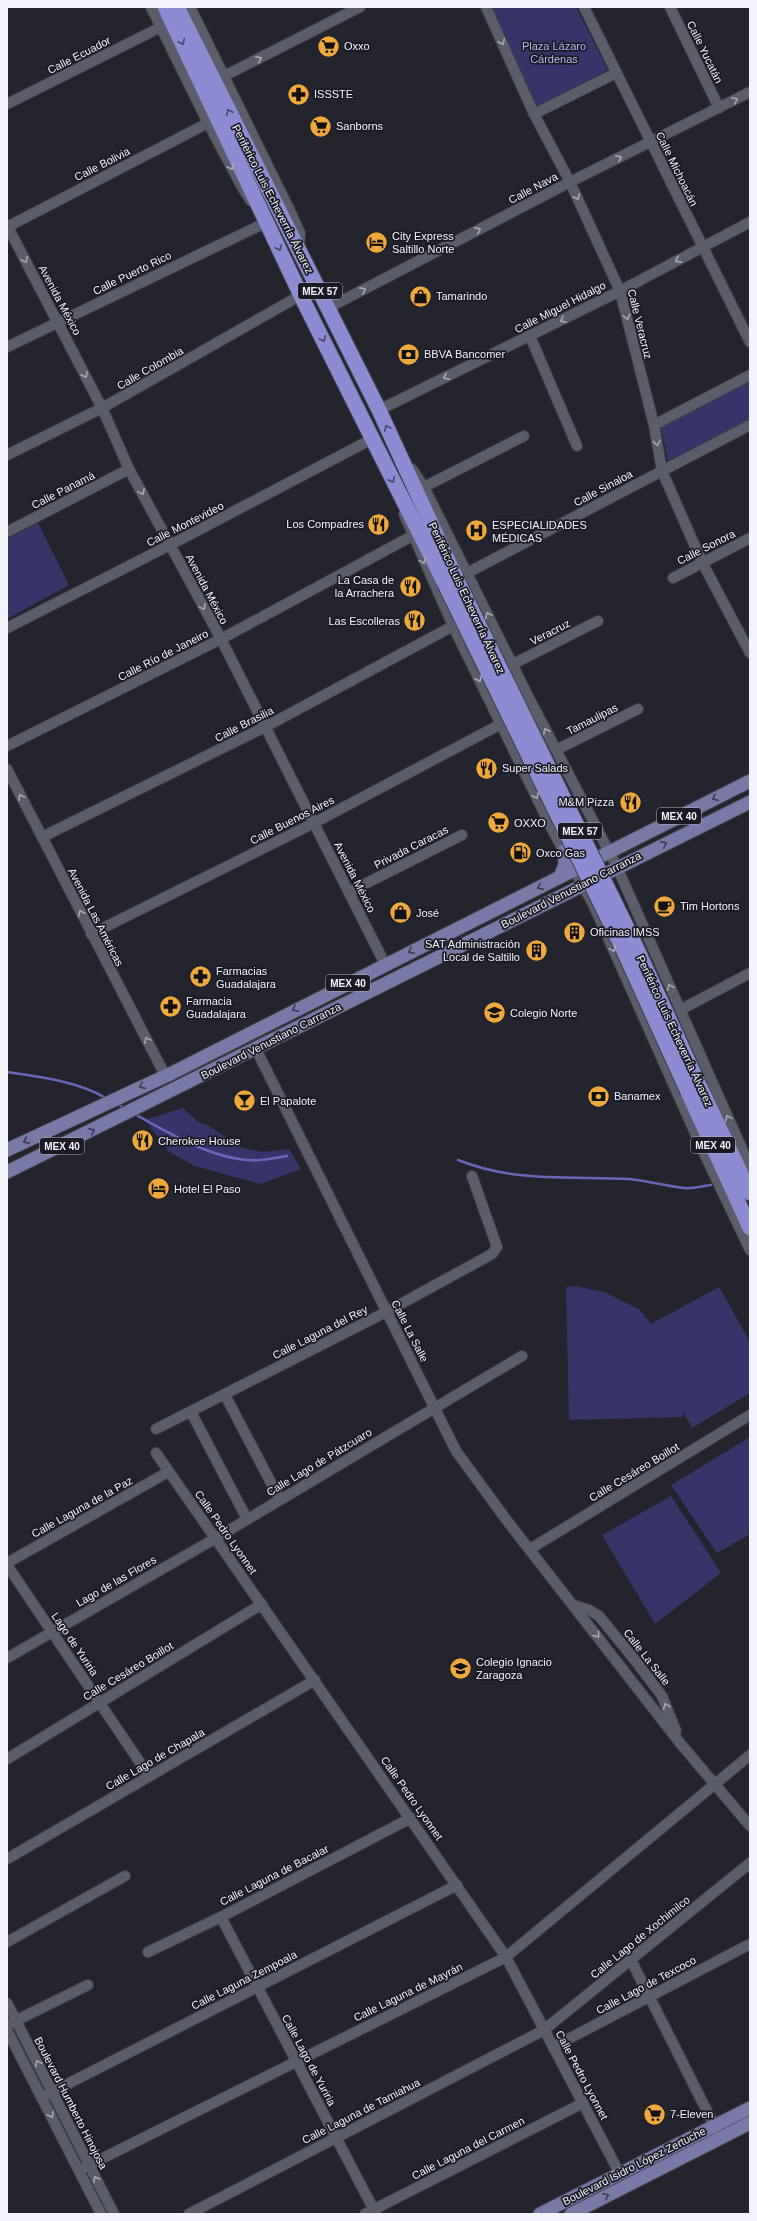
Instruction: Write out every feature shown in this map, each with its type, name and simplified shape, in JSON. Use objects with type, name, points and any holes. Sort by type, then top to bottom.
[{"type":"highway","name":"Periférico Luis Echeverría Álvarez","points":[[165,7],[302,295],[402,499],[456,578]]},
{"type":"highway","name":"Periférico Luis Echeverría Álvarez","points":[[177,7],[298,253],[328,308],[397,448],[622,947],[694,1089],[750,1193]]},
{"type":"highway","name":"Periférico Luis Echeverría Álvarez","points":[[694,1089],[750,1228]]},
{"type":"main road","name":"Boulevard Venustiano Carranza","points":[[7,1150],[165,1075],[750,781]]},
{"type":"main road","name":"Boulevard Venustiano Carranza","points":[[7,1172],[139,1108],[617,867],[750,802]]},
{"type":"main road","points":[[560,877],[565,865],[564,850]]},
{"type":"main road","name":"Boulevard Isidro López Zertuche","points":[[540,2214],[563,2209],[620,2174],[750,2108]]},
{"type":"main road","name":"Boulevard Isidro López Zertuche","points":[[571,2214],[750,2123]]},
{"type":"street","points":[[151,7],[242,189],[265,218]]},
{"type":"street","points":[[190,7],[300,233],[298,253]]},
{"type":"street","points":[[224,76],[360,7]]},
{"type":"street","name":"Calle Veracruz","points":[[486,7],[534,114],[570,182],[620,291],[654,425],[662,471],[702,562],[750,653]]},
{"type":"street","name":"Calle Michoacán","points":[[584,7],[750,342]]},
{"type":"street","name":"Calle Yucatán","points":[[670,7],[719,108]]},
{"type":"street","name":"Calle Ecuador","points":[[7,104],[161,27]]},
{"type":"street","points":[[534,114],[616,72]]},
{"type":"street","name":"Calle Nava","points":[[328,308],[570,182],[750,92]]},
{"type":"street","name":"Calle Bolivia","points":[[7,226],[208,123]]},
{"type":"street","name":"Calle Puerto Rico","points":[[7,348],[265,218]]},
{"type":"street","name":"Calle Miguel Hidalgo","points":[[379,410],[620,291],[750,222]]},
{"type":"street","name":"Avenida México","points":[[7,226],[102,408],[129,469],[221,639],[385,964]]},
{"type":"street","name":"Calle Colombia","points":[[7,455],[102,408],[302,295]]},
{"type":"street","points":[[530,336],[577,446]]},
{"type":"street","points":[[654,425],[750,375]]},
{"type":"street","name":"Calle Sinaloa","points":[[456,578],[750,425]]},
{"type":"street","points":[[424,487],[524,436]]},
{"type":"street","name":"Calle Montevideo","points":[[7,628],[170,546],[372,439]]},
{"type":"street","points":[[397,448],[424,487],[456,578],[513,664],[597,831],[617,867],[750,1167]]},
{"type":"street","name":"Calle Panamá","points":[[7,532],[129,469]]},
{"type":"street","name":"Periférico Luis Echeverría Álvarez","points":[[402,499],[402,509],[412,536],[453,626],[554,831],[594,906],[701,1146],[750,1250]]},
{"type":"street","name":"Calle Río de Janeiro","points":[[7,746],[221,639],[412,536]]},
{"type":"street","name":"Calle Sonora","points":[[673,578],[750,538]]},
{"type":"street","name":"Veracruz","points":[[513,664],[598,621]]},
{"type":"street","name":"Calle Brasilia","points":[[42,837],[265,727],[453,626]]},
{"type":"street","name":"Tamaulipas","points":[[556,750],[638,709]]},
{"type":"street","name":"Calle Buenos Aires","points":[[91,934],[314,823],[501,724]]},
{"type":"street","name":"Avenida Las Américas","points":[[7,769],[165,1075]]},
{"type":"street","points":[[554,831],[570,850],[582,852],[588,850],[593,845],[597,831]]},
{"type":"street","name":"Privada Caracas","points":[[349,892],[462,835]]},
{"type":"street","points":[[594,906],[598,892],[608,885],[615,885],[628,891]]},
{"type":"street","points":[[680,1010],[750,973]]},
{"type":"street","name":"Calle La Salle","points":[[256,1049],[456,1452],[680,1743],[750,1826]]},
{"type":"street","name":"Calle Laguna del Rey","points":[[156,1429],[386,1312],[492,1254],[496,1247],[496,1243],[472,1176]]},
{"type":"street","name":"Calle Lago de Pátzcuaro","points":[[216,1538],[522,1356]]},
{"type":"street","points":[[225,1395],[280,1500]]},
{"type":"street","points":[[191,1412],[247,1519]]},
{"type":"street","name":"Calle Cesáreo Boillot","points":[[530,1549],[750,1415]]},
{"type":"street","name":"Calle Pedro Lyonnet","points":[[156,1453],[506,1957],[620,2174]]},
{"type":"street","name":"Calle Laguna de la Paz","points":[[7,1564],[168,1472]]},
{"type":"street","name":"Lago de las Flores","points":[[7,1658],[216,1538]]},
{"type":"street","name":"Lago de Yuriria","points":[[7,1564],[149,1776]]},
{"type":"street","name":"Calle Cesáreo Boillot","points":[[7,1759],[262,1604]]},
{"type":"street","name":"Calle La Salle","points":[[573,1604],[589,1610],[599,1616],[634,1659],[662,1696],[680,1743]]},
{"type":"street","name":"Calle Lago de Chapala","points":[[7,1859],[315,1680]]},
{"type":"street","name":"Calle Laguna de Mayrán","points":[[79,2170],[506,1957],[750,1755]]},
{"type":"street","name":"Calle Laguna de Bacalar","points":[[148,1952],[220,1917],[410,1818]]},
{"type":"street","name":"Calle Lago de Xochimilco","points":[[544,2030],[750,1863]]},
{"type":"street","points":[[7,1942],[125,1876]]},
{"type":"street","name":"Calle Laguna Zempoala","points":[[42,2097],[457,1885]]},
{"type":"street","name":"Calle Lago de Yuriria","points":[[220,1917],[336,2137],[371,2212]]},
{"type":"street","name":"Calle Lago de Texcoco","points":[[553,2047],[750,1944]]},
{"type":"street","points":[[631,1960],[720,2138]]},
{"type":"street","points":[[12,2023],[88,1985]]},
{"type":"street","name":"Boulevard Humberto Hinojosa","points":[[7,2003],[12,2023],[52,2092],[114,2214]]},
{"type":"street","name":"Boulevard Humberto Hinojosa","points":[[7,2030],[101,2214]]},
{"type":"street","name":"Calle Laguna de Tamiahua","points":[[189,2214],[544,2030]]},
{"type":"street","name":"Calle Laguna del Carmen","points":[[371,2212],[583,2103]]},
{"type":"green space","name":"Plaza Lázaro Cárdenas","points":[[487,7],[576,7],[608,70],[536,107]]},
{"type":"green space","points":[[750,380],[750,419],[668,461],[661,427]]},
{"type":"green space","points":[[38,523],[69,585],[7,619],[7,539]]},
{"type":"green space","points":[[183,1108],[197,1121],[209,1126],[242,1148],[264,1152],[289,1149],[301,1169],[261,1184],[195,1166],[169,1152],[145,1120]]},
{"type":"green space","points":[[575,1286],[604,1292],[639,1309],[651,1324],[719,1287],[750,1342],[750,1393],[692,1428],[683,1412],[682,1417],[569,1420],[566,1287]]},
{"type":"green space","points":[[750,1437],[750,1534],[717,1553],[671,1485]]},
{"type":"green space","points":[[671,1496],[721,1573],[655,1624],[602,1535]]},
{"type":"waterway","points":[[7,1072],[45,1078],[83,1087],[106,1098]]},
{"type":"waterway","points":[[116,1103],[126,1109]]},
{"type":"waterway","points":[[133,1113],[194,1145],[227,1157],[244,1160],[266,1160],[287,1156]]},
{"type":"waterway","points":[[458,1160],[501,1172],[522,1175],[565,1178],[630,1179],[687,1188],[711,1185]]},
{"type":"place","name":"Oxxo","points":[[328,46]]},
{"type":"place","name":"ISSSTE","points":[[299,94]]},
{"type":"place","name":"Sanborns","points":[[321,126]]},
{"type":"place","name":"City Express Saltillo Norte","points":[[376,242]]},
{"type":"place","name":"Tamarindo","points":[[420,296]]},
{"type":"place","name":"BBVA Bancomer","points":[[408,354]]},
{"type":"place","name":"Los Compadres","points":[[379,524]]},
{"type":"place","name":"ESPECIALIDADES MÉDICAS","points":[[477,531]]},
{"type":"place","name":"La Casa de la Arrachera","points":[[410,586]]},
{"type":"place","name":"Las Escolleras","points":[[415,621]]},
{"type":"place","name":"Super Salads","points":[[486,768]]},
{"type":"place","name":"M&M Pizza","points":[[630,802]]},
{"type":"place","name":"OXXO","points":[[499,823]]},
{"type":"place","name":"Oxco Gas","points":[[520,853]]},
{"type":"place","name":"Tim Hortons","points":[[664,906]]},
{"type":"place","name":"José","points":[[401,913]]},
{"type":"place","name":"Oficinas IMSS","points":[[574,932]]},
{"type":"place","name":"SAT Administración Local de Saltillo","points":[[536,950]]},
{"type":"place","name":"Farmacias Guadalajara","points":[[201,977]]},
{"type":"place","name":"Farmacia Guadalajara","points":[[170,1007]]},
{"type":"place","name":"Colegio Norte","points":[[495,1013]]},
{"type":"place","name":"Banamex","points":[[598,1096]]},
{"type":"place","name":"El Papalote","points":[[244,1101]]},
{"type":"place","name":"Cherokee House","points":[[143,1141]]},
{"type":"place","name":"Hotel El Paso","points":[[159,1189]]},
{"type":"place","name":"Colegio Ignacio Zaragoza","points":[[461,1668]]},
{"type":"place","name":"7-Eleven","points":[[655,2114]]}]
